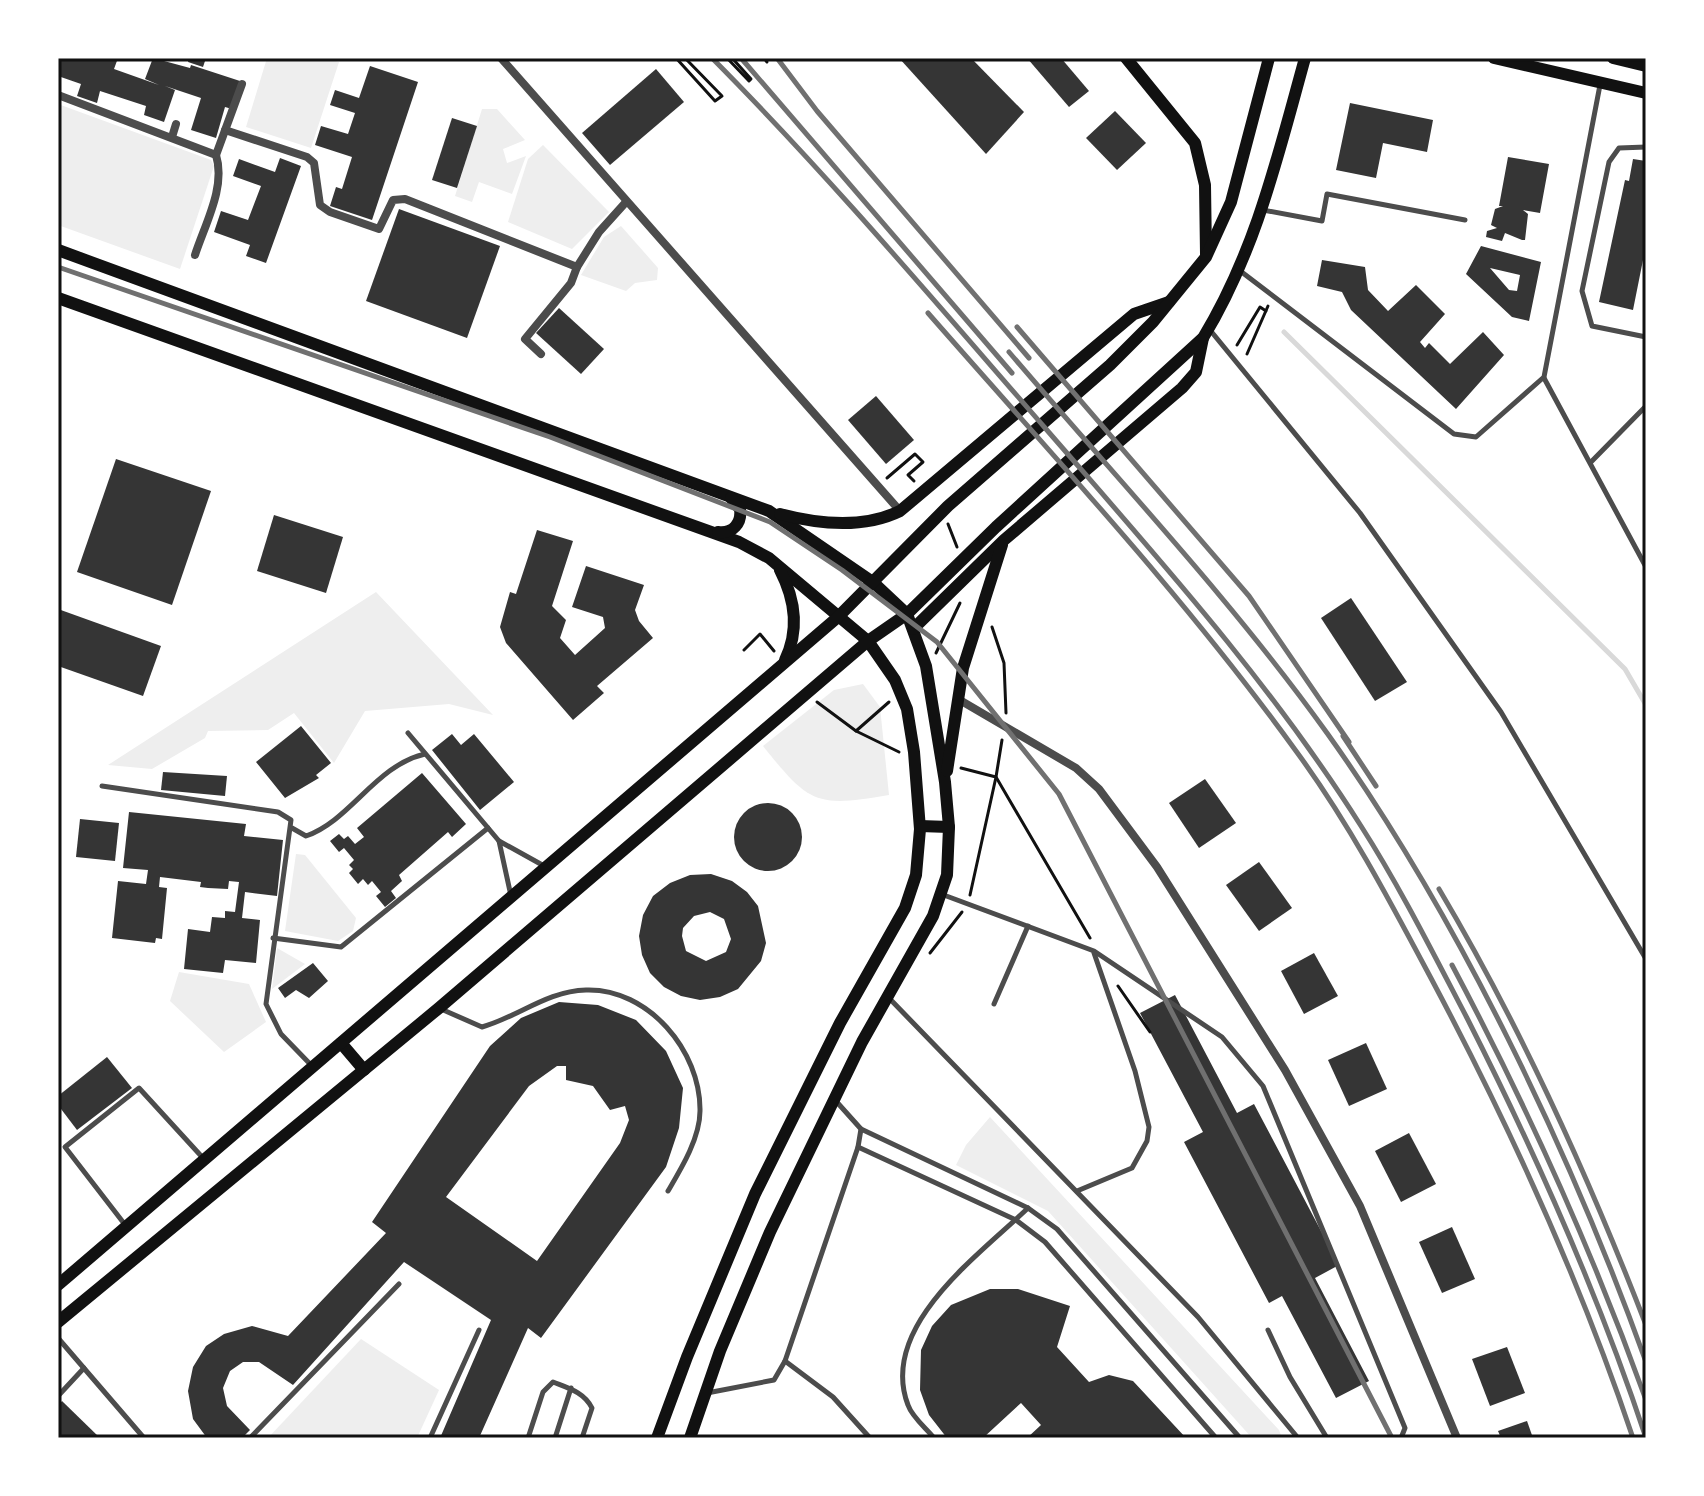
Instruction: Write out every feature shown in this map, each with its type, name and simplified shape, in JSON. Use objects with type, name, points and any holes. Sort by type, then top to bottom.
[{"type":"main road","points":[[1126,58],[1195,143],[1205,185],[1206,257]]},
{"type":"main road","points":[[58,1285],[512,897],[782,660],[838,617],[946,513],[1110,365],[1172,301],[1206,257],[1231,202],[1269,58]]},
{"type":"main road","points":[[1494,58],[1646,93]]},
{"type":"main road","points":[[1613,58],[1646,66]]},
{"type":"main road","points":[[913,629],[1004,540],[1182,388],[1196,372],[1206,333],[1239,270],[1263,210],[1306,60]]},
{"type":"main road","points":[[58,250],[769,511],[844,523],[868,521],[900,511],[1134,314],[1172,301]]},
{"type":"main road","points":[[58,298],[713,532],[777,564],[868,641],[895,680],[907,709],[920,826],[916,875],[905,908],[840,1023],[755,1194],[657,1438]]},
{"type":"main road","points":[[58,1322],[439,1008],[868,641],[907,614],[1012,512],[1206,333]]},
{"type":"main road","points":[[931,487],[946,513]]},
{"type":"main road","points":[[713,532],[724,533],[738,523],[740,509],[728,496]]},
{"type":"main road","points":[[690,1438],[770,1232],[834,1099],[933,916],[947,875],[949,827],[945,782],[926,666],[907,614],[874,583],[769,511]]},
{"type":"main road","points":[[945,782],[972,636],[1004,540]]},
{"type":"main road","points":[[777,564],[789,586],[795,615],[791,644],[782,660]]},
{"type":"main road","points":[[920,826],[949,827]]},
{"type":"main road","points":[[341,1043],[364,1070]]},
{"type":"street","points":[[501,58],[900,511]]},
{"type":"street","points":[[195,255],[219,185],[221,170],[216,155],[242,84]]},
{"type":"street","points":[[58,95],[216,155]]},
{"type":"street","points":[[172,137],[176,124]]},
{"type":"street","points":[[225,130],[307,157],[314,163],[320,205],[330,212],[379,229],[386,208],[393,200],[405,199],[577,267]]},
{"type":"street","points":[[541,354],[525,339],[571,283],[577,267],[599,232],[626,202]]},
{"type":"street","points":[[958,699],[1076,768],[1099,789],[1157,867],[1285,1070],[1360,1206],[1457,1438]]},
{"type":"lane","points":[[1239,270],[1460,438],[1476,437],[1544,377],[1600,81]]},
{"type":"lane","points":[[1646,147],[1619,148],[1609,162],[1582,291],[1592,326],[1646,337]]},
{"type":"lane","points":[[1263,210],[1322,221],[1327,194],[1465,220]]},
{"type":"lane","points":[[1206,333],[1360,513],[1501,712],[1646,959]]},
{"type":"lane","points":[[1544,377],[1646,567]]},
{"type":"lane","points":[[1591,462],[1646,406]]},
{"type":"lane","points":[[408,733],[499,841],[546,867]]},
{"type":"lane","points":[[292,828],[306,836],[323,830],[402,759],[425,754]]},
{"type":"lane","points":[[102,786],[278,812],[291,820],[266,1004],[281,1034],[313,1067]]},
{"type":"lane","points":[[273,938],[341,947],[488,828]]},
{"type":"lane","points":[[499,841],[512,897]]},
{"type":"lane","points":[[941,894],[1094,951],[1222,1037],[1263,1086],[1373,1345],[1405,1428],[1401,1438]]},
{"type":"lane","points":[[994,1004],[1028,926]]},
{"type":"lane","points":[[1077,1191],[1132,1168],[1147,1141],[1149,1127],[1135,1071],[1094,951]]},
{"type":"lane","points":[[439,1008],[482,1027],[562,992],[588,990],[616,993],[649,1009],[689,1057],[700,1112],[689,1150],[668,1191]]},
{"type":"lane","points":[[888,997],[1198,1317],[1298,1438]]},
{"type":"lane","points":[[127,1227],[65,1147],[139,1088],[204,1160]]},
{"type":"lane","points":[[834,1099],[861,1129],[1028,1208],[1057,1229],[1240,1438]]},
{"type":"lane","points":[[705,1393],[774,1380],[785,1361],[858,1147],[861,1129]]},
{"type":"lane","points":[[858,1147],[1016,1220],[1045,1242],[1216,1438]]},
{"type":"lane","points":[[934,1438],[909,1409],[903,1390],[900,1372],[909,1338],[928,1307],[1028,1208]]},
{"type":"lane","points":[[250,1438],[399,1284]]},
{"type":"lane","points":[[430,1438],[479,1330]]},
{"type":"lane","points":[[1268,1330],[1290,1377],[1327,1438]]},
{"type":"lane","points":[[58,1338],[144,1438]]},
{"type":"lane","points":[[785,1361],[833,1397],[870,1438]]},
{"type":"lane","points":[[58,1396],[84,1368]]},
{"type":"lane","points":[[528,1438],[546,1387],[553,1382],[571,1388],[586,1398],[592,1408],[582,1438]]},
{"type":"lane","points":[[555,1438],[571,1388]]},
{"type":"path","points":[[676,58],[715,101],[722,96],[685,58]]},
{"type":"path","points":[[730,58],[751,79],[749,81],[730,58]]},
{"type":"path","points":[[1247,354],[1271,297]]},
{"type":"path","points":[[1237,345],[1260,307],[1266,311]]},
{"type":"path","points":[[877,486],[915,454],[923,462],[908,475],[916,483]]},
{"type":"path","points":[[946,513],[960,555]]},
{"type":"path","points":[[988,615],[1004,663],[1008,702],[1006,717]]},
{"type":"path","points":[[744,650],[760,634],[782,660]]},
{"type":"path","points":[[808,691],[856,731],[910,755]]},
{"type":"path","points":[[930,953],[968,904],[1003,732]]},
{"type":"path","points":[[957,767],[996,777],[1092,941]]},
{"type":"path","points":[[1114,980],[1150,1032]]},
{"type":"shaded area","points":[[267,58],[325,58],[339,62],[311,148],[246,127]]},
{"type":"shaded area","points":[[58,104],[211,160],[214,166],[180,269],[58,225]]},
{"type":"shaded area","points":[[482,109],[497,109],[525,140],[503,149],[507,163],[526,156],[512,194],[479,182],[472,202],[455,196]]},
{"type":"shaded area","points":[[543,145],[609,212],[572,249],[508,222],[528,159]]},
{"type":"shaded area","points":[[621,226],[658,268],[657,280],[635,283],[626,291],[581,275],[604,237]]},
{"type":"shaded area","points":[[376,592],[493,715],[449,704],[365,711],[334,763],[294,713],[268,730],[208,731],[205,738],[152,769],[108,765]]},
{"type":"shaded area","points":[[863,684],[880,707],[889,795],[845,801],[816,797],[792,780],[763,746],[834,690]]},
{"type":"shaded area","points":[[296,854],[305,855],[356,918],[353,931],[338,941],[285,931]]},
{"type":"shaded area","points":[[277,948],[305,964],[272,989]]},
{"type":"shaded area","points":[[179,972],[249,984],[266,1022],[224,1052],[170,1001]]},
{"type":"shaded area","points":[[990,1117],[1279,1430],[1282,1438],[1252,1438],[1048,1211],[956,1165],[966,1145]]},
{"type":"shaded area","points":[[361,1339],[439,1390],[417,1438],[268,1438]]},
{"type":"building","points":[[58,58],[118,58],[114,69],[159,85],[145,79],[153,58],[190,68],[191,65],[240,81],[232,109],[225,107],[216,138],[191,130],[201,98],[165,86],[175,90],[164,122],[144,115],[146,106],[100,91],[97,103],[77,96],[81,84],[58,76]]},
{"type":"building","points":[[189,58],[206,58],[203,67],[188,62]]},
{"type":"building","points":[[899,58],[971,58],[1024,112],[986,154]]},
{"type":"building","points":[[1027,58],[1061,58],[1089,91],[1069,107]]},
{"type":"building","points":[[370,66],[418,82],[372,220],[330,206],[336,187],[342,189],[352,157],[315,145],[321,126],[348,134],[355,113],[330,105],[335,90],[359,98]]},
{"type":"building","points":[[656,69],[684,102],[610,165],[582,133]]},
{"type":"building","points":[[1350,103],[1433,120],[1427,152],[1383,143],[1376,178],[1336,170]]},
{"type":"building","points":[[1115,111],[1146,143],[1117,170],[1086,138]]},
{"type":"building","points":[[452,118],[477,126],[457,188],[432,180]]},
{"type":"building","points":[[1508,157],[1549,164],[1540,213],[1523,210],[1528,214],[1525,240],[1505,233],[1502,241],[1486,237],[1487,231],[1497,228],[1491,225],[1495,209],[1503,206],[1499,206]]},
{"type":"building","points":[[280,158],[301,166],[266,263],[246,256],[250,245],[214,232],[221,211],[248,220],[261,186],[233,176],[239,159],[275,172]]},
{"type":"building","points":[[1633,159],[1646,161],[1646,245],[1633,310],[1599,302],[1625,180],[1629,181]]},
{"type":"building","points":[[399,209],[500,246],[467,338],[366,301]]},
{"type":"building","points":[[1481,246],[1541,262],[1529,321],[1512,317],[1466,274]],"holes":[[[1490,268],[1520,275],[1517,291],[1509,290]]]},
{"type":"building","points":[[1322,260],[1365,267],[1368,290],[1388,311],[1416,285],[1445,314],[1420,342],[1425,348],[1429,343],[1450,364],[1483,332],[1504,355],[1456,409],[1351,310],[1342,292],[1317,286]]},
{"type":"building","points":[[559,308],[604,349],[581,374],[536,333]]},
{"type":"building","points":[[876,396],[914,440],[886,464],[848,420]]},
{"type":"building","points":[[116,459],[211,491],[172,605],[77,572]]},
{"type":"building","points":[[274,515],[343,537],[326,593],[257,571]]},
{"type":"building","points":[[537,530],[573,541],[552,606],[566,620],[560,638],[575,655],[605,628],[603,617],[572,607],[586,566],[644,585],[635,610],[639,621],[653,638],[597,686],[604,693],[573,720],[506,643],[500,627],[510,592],[516,594]]},
{"type":"building","points":[[1351,598],[1407,682],[1375,701],[1321,618]]},
{"type":"building","points":[[58,609],[161,646],[143,696],[58,666]]},
{"type":"building","points":[[301,726],[331,763],[316,775],[319,778],[285,798],[256,762]]},
{"type":"building","points":[[452,734],[461,745],[474,734],[514,782],[480,810],[432,750]]},
{"type":"building","points":[[163,772],[227,776],[225,796],[161,790]]},
{"type":"building","points":[[422,773],[466,824],[452,837],[448,832],[399,875],[402,881],[391,891],[396,898],[385,907],[376,896],[381,892],[372,881],[368,885],[363,879],[358,884],[349,873],[353,869],[349,865],[354,860],[344,848],[339,852],[330,841],[339,834],[344,839],[348,836],[355,844],[364,837],[357,828]]},
{"type":"building","points":[[1205,779],[1236,823],[1199,848],[1169,803]]},
{"type":"building","points":[[768,803],[781,805],[792,813],[800,824],[800,850],[792,861],[781,869],[768,871],[755,869],[744,861],[736,850],[734,837],[736,824],[744,813],[755,805]]},
{"type":"building","points":[[129,812],[246,824],[244,836],[283,840],[277,896],[245,892],[242,918],[260,920],[256,963],[225,960],[223,973],[184,969],[188,929],[210,932],[212,917],[225,918],[225,911],[235,912],[239,882],[229,881],[228,889],[208,888],[200,887],[201,882],[160,877],[159,887],[167,888],[162,939],[156,938],[155,943],[112,938],[118,881],[146,884],[148,870],[123,868]]},
{"type":"building","points":[[80,819],[119,823],[115,861],[76,857]]},
{"type":"building","points":[[1259,862],[1292,908],[1259,931],[1226,885]]},
{"type":"building","points":[[711,874],[732,881],[747,892],[758,906],[766,943],[761,961],[738,989],[720,997],[700,1000],[681,996],[664,987],[650,973],[642,955],[639,936],[643,915],[653,896],[670,883],[690,875]],"holes":[[[710,912],[724,919],[731,939],[726,952],[706,961],[686,951],[683,928],[694,916]]]},
{"type":"building","points":[[1314,953],[1338,996],[1304,1014],[1281,971]]},
{"type":"building","points":[[313,963],[328,981],[309,998],[296,990],[285,998],[278,988]]},
{"type":"building","points":[[1175,995],[1237,1113],[1254,1104],[1339,1265],[1315,1278],[1369,1381],[1336,1398],[1282,1296],[1269,1303],[1184,1142],[1203,1132],[1140,1013]]},
{"type":"building","points":[[559,1002],[598,1005],[636,1020],[666,1051],[683,1088],[679,1128],[666,1167],[541,1338],[528,1328],[479,1438],[440,1438],[491,1320],[404,1262],[293,1385],[259,1362],[243,1362],[230,1371],[223,1388],[227,1406],[250,1430],[242,1438],[220,1435],[207,1438],[193,1419],[188,1391],[193,1367],[206,1346],[224,1334],[252,1326],[288,1336],[386,1233],[372,1222],[490,1046],[521,1018]],"holes":[[[557,1066],[566,1066],[566,1080],[593,1086],[610,1110],[625,1106],[629,1120],[620,1143],[537,1261],[446,1197],[529,1086]]]},
{"type":"building","points":[[1366,1043],[1387,1089],[1349,1106],[1328,1060]]},
{"type":"building","points":[[107,1057],[132,1088],[77,1130],[58,1105],[58,1096]]},
{"type":"building","points":[[1409,1133],[1436,1184],[1401,1202],[1375,1151]]},
{"type":"building","points":[[1452,1227],[1475,1279],[1442,1293],[1419,1242]]},
{"type":"building","points":[[990,1289],[1018,1289],[1070,1306],[1057,1347],[1089,1382],[1109,1375],[1133,1381],[1186,1438],[1027,1438],[1041,1425],[1021,1403],[983,1438],[947,1438],[929,1415],[920,1390],[921,1350],[932,1326],[951,1305]]},
{"type":"building","points":[[1507,1347],[1525,1393],[1490,1406],[1472,1359]]},
{"type":"building","points":[[62,1401],[100,1438],[58,1438],[58,1406]]},
{"type":"building","points":[[1527,1421],[1533,1438],[1501,1438],[1498,1431]]},
{"type":"waterway","points":[[1284,332],[1625,669],[1646,705]]},
{"type":"railway","points":[[712,58],[840,194],[1129,525],[1251,671],[1326,773],[1403,896],[1517,1121],[1586,1277],[1646,1438]]},
{"type":"railway","points":[[741,58],[1012,373]]},
{"type":"railway","points":[[777,58],[817,111],[1029,358]]},
{"type":"railway","points":[[58,267],[550,437],[770,522],[842,570],[937,642],[1059,794],[1392,1438]]},
{"type":"railway","points":[[928,313],[1209,637],[1334,806],[1417,952],[1517,1149],[1567,1263],[1633,1438]]},
{"type":"railway","points":[[1017,327],[1249,596],[1349,742]]},
{"type":"railway","points":[[1009,352],[1252,635],[1327,733],[1375,804],[1421,879],[1507,1037],[1583,1200],[1646,1362]]},
{"type":"railway","points":[[1343,736],[1376,786]]},
{"type":"railway","points":[[1439,889],[1498,994],[1552,1102],[1646,1325]]},
{"type":"railway","points":[[1452,965],[1557,1179],[1646,1400]]}]
